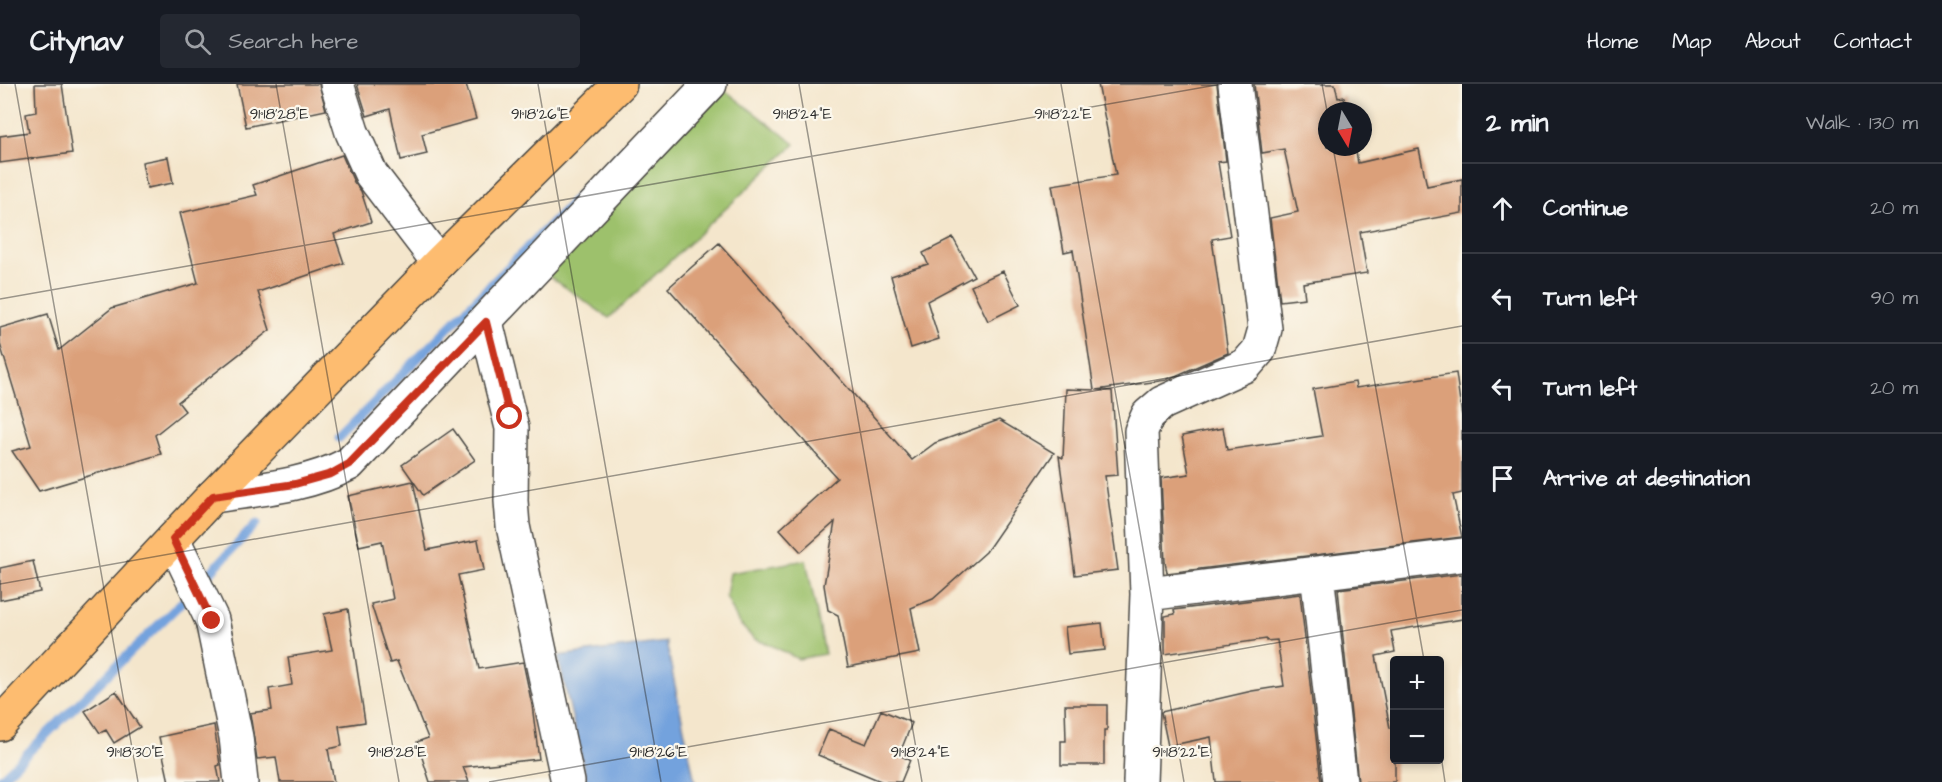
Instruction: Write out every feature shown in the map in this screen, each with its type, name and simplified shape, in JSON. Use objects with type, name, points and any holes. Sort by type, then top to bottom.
[{"type":"main road","points":[[0,724],[213,496],[440,263],[620,84]]},
{"type":"street","points":[[337,84],[352,132],[371,174],[440,263]]},
{"type":"street","points":[[213,496],[295,484],[331,474],[349,464],[710,84]]},
{"type":"street","points":[[1140,782],[1147,594],[1141,431],[1148,416],[1162,403],[1246,366],[1259,350],[1265,329],[1235,84]]},
{"type":"street","points":[[486,322],[512,428],[513,526],[568,782]]},
{"type":"street","points":[[173,539],[212,621],[236,737],[241,782]]},
{"type":"street","points":[[1147,594],[1462,555]]},
{"type":"street","points":[[1317,573],[1340,782]]},
{"type":"green space","points":[[722,88],[795,144],[609,318],[542,271]]},
{"type":"green space","points":[[806,560],[825,654],[798,659],[754,639],[738,622],[726,596],[730,573]]},
{"type":"water","points":[[666,642],[695,782],[587,782],[558,656]]},
{"type":"building","points":[[35,84],[62,84],[72,153],[0,163],[0,136],[29,132],[26,114],[36,112]]},
{"type":"building","points":[[237,84],[319,84],[326,110],[246,127]]},
{"type":"building","points":[[357,84],[466,84],[476,119],[422,134],[427,154],[401,160],[390,109],[367,116]]},
{"type":"building","points":[[1098,84],[1217,84],[1226,161],[1218,162],[1230,236],[1212,239],[1228,353],[1166,380],[1096,390],[1112,391],[1118,475],[1105,476],[1118,570],[1075,575],[1059,456],[1063,458],[1066,389],[1094,390],[1073,250],[1064,252],[1052,185],[1116,175]]},
{"type":"building","points":[[1254,84],[1335,84],[1338,98],[1344,97],[1345,102],[1318,102],[1318,156],[1357,156],[1358,163],[1419,149],[1427,186],[1462,179],[1462,213],[1360,232],[1367,273],[1303,283],[1305,298],[1280,301],[1270,218],[1298,212],[1284,149],[1262,153]]},
{"type":"building","points":[[342,155],[354,182],[361,191],[371,222],[334,234],[344,263],[258,292],[270,330],[178,402],[185,411],[155,435],[161,454],[39,491],[12,451],[31,446],[0,344],[0,328],[48,314],[59,350],[112,308],[198,283],[180,213],[257,195],[253,185]]},
{"type":"building","points":[[168,157],[173,183],[147,188],[142,162]]},
{"type":"building","points":[[953,238],[974,276],[927,301],[939,339],[911,348],[891,276],[928,264],[923,253]]},
{"type":"building","points":[[719,243],[912,460],[935,443],[999,420],[1054,453],[986,552],[933,599],[911,608],[920,653],[848,667],[838,615],[828,610],[824,585],[835,522],[801,552],[780,529],[837,478],[668,288]]},
{"type":"building","points":[[1003,271],[1020,305],[988,321],[971,286]]},
{"type":"building","points":[[1456,373],[1462,417],[1462,493],[1453,495],[1462,537],[1167,573],[1161,478],[1189,474],[1182,436],[1223,428],[1227,450],[1322,436],[1313,389],[1355,382],[1356,388]]},
{"type":"building","points":[[453,429],[475,460],[423,495],[402,465]]},
{"type":"building","points":[[413,481],[427,550],[478,540],[484,570],[458,575],[479,669],[523,662],[532,705],[539,759],[463,767],[469,782],[430,782],[417,742],[428,738],[397,661],[390,663],[371,604],[393,599],[382,541],[359,546],[348,496]]},
{"type":"building","points":[[33,561],[40,592],[0,600],[0,568]]},
{"type":"building","points":[[1462,574],[1462,619],[1391,631],[1395,652],[1376,656],[1390,728],[1390,764],[1395,764],[1395,782],[1358,782],[1338,589]]},
{"type":"building","points":[[1300,594],[1321,782],[1216,782],[1211,737],[1168,746],[1161,712],[1284,686],[1277,640],[1266,641],[1266,639],[1165,654],[1165,616],[1175,614],[1174,610]]},
{"type":"building","points":[[348,609],[365,722],[339,726],[342,746],[328,749],[334,782],[280,782],[276,757],[257,759],[250,713],[272,710],[269,689],[292,685],[288,657],[332,650],[324,614]]},
{"type":"building","points":[[1102,623],[1105,650],[1068,654],[1065,627]]},
{"type":"building","points":[[116,691],[140,727],[114,743],[106,730],[100,733],[85,711]]},
{"type":"building","points":[[1065,705],[1107,705],[1104,765],[1061,765],[1061,741],[1066,741]]},
{"type":"building","points":[[881,710],[912,723],[899,755],[910,760],[901,782],[883,782],[818,755],[829,729],[866,744]]},
{"type":"building","points":[[214,725],[220,782],[169,782],[159,737]]},
{"type":"waterway","points":[[339,438],[637,137]]},
{"type":"waterway","points":[[207,576],[257,523]]},
{"type":"waterway","points":[[0,780],[186,598]]},
{"type":"route","points":[[212,621],[173,539],[213,496],[295,484],[331,474],[349,464],[486,322],[510,417]]}]
